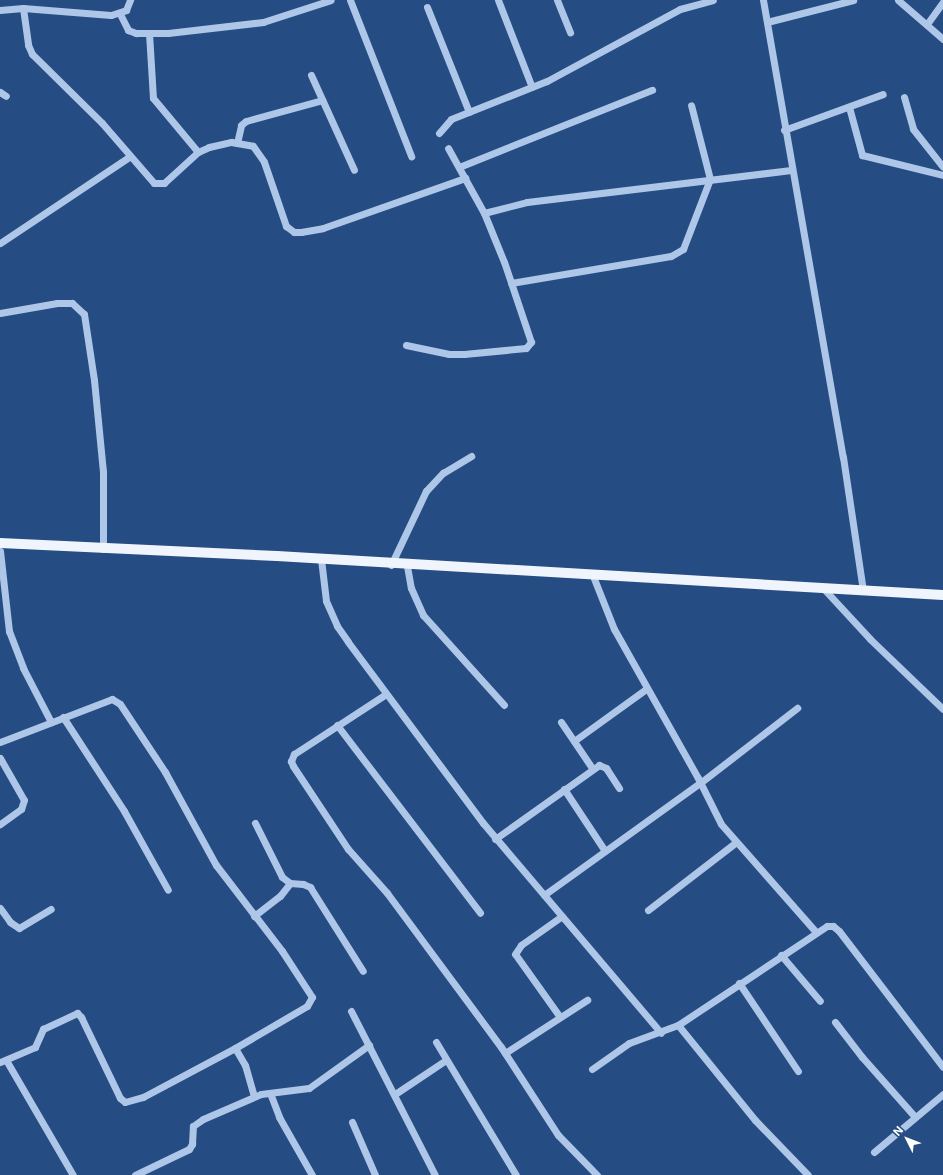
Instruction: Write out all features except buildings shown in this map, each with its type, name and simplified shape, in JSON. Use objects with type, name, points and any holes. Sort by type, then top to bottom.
[{"type":"main road","points":[[0,543],[321,559],[407,566],[943,595]]},
{"type":"street","points":[[0,10],[23,8],[94,15],[120,14],[126,10],[130,0]]},
{"type":"street","points":[[120,14],[128,30],[149,33],[201,31],[244,25],[296,13],[331,0]]},
{"type":"street","points":[[350,0],[411,156]]},
{"type":"street","points":[[498,0],[532,87]]},
{"type":"street","points":[[557,0],[570,32]]},
{"type":"street","points":[[439,133],[451,119],[573,70],[680,9],[713,0]]},
{"type":"street","points":[[763,0],[791,170],[843,457],[863,591]]},
{"type":"street","points":[[767,22],[853,0]]},
{"type":"street","points":[[898,0],[943,39]]},
{"type":"street","points":[[926,24],[943,2]]},
{"type":"street","points":[[427,7],[469,112]]},
{"type":"street","points":[[23,8],[28,45],[32,54],[102,123],[148,179],[159,185],[174,176],[198,152],[226,142],[237,142],[257,149],[286,226],[294,232],[323,228],[465,178]]},
{"type":"street","points":[[149,33],[153,98],[198,152]]},
{"type":"street","points":[[311,75],[354,170]]},
{"type":"street","points":[[459,167],[652,90]]},
{"type":"street","points":[[784,130],[884,94]]},
{"type":"street","points":[[904,97],[913,129],[943,167]]},
{"type":"street","points":[[237,142],[241,125],[246,121],[322,100]]},
{"type":"street","points":[[511,283],[678,254],[683,249],[710,179],[691,105]]},
{"type":"street","points":[[849,107],[862,155],[943,175]]},
{"type":"street","points":[[406,345],[449,354],[526,348],[531,342],[511,283],[484,213],[448,148]]},
{"type":"street","points":[[0,243],[129,157]]},
{"type":"street","points":[[484,213],[527,202],[791,170]]},
{"type":"street","points":[[0,314],[57,303],[72,303],[84,314],[94,380],[103,472],[103,549]]},
{"type":"street","points":[[390,564],[426,491],[443,473],[471,456]]},
{"type":"street","points":[[0,551],[9,631],[23,668],[51,722]]},
{"type":"street","points":[[321,559],[324,591],[330,614],[386,694],[495,838],[661,1034]]},
{"type":"street","points":[[407,566],[411,588],[423,616],[504,705]]},
{"type":"street","points":[[593,576],[614,629],[646,689],[700,783],[721,824],[735,842],[816,932]]},
{"type":"street","points":[[823,588],[870,638],[943,709]]},
{"type":"street","points":[[574,741],[646,689]]},
{"type":"street","points":[[386,694],[294,754],[291,761],[293,766],[348,849],[387,893],[505,1053],[558,1135],[597,1175]]},
{"type":"street","points":[[0,742],[112,698],[116,700],[164,772],[216,865],[309,991],[311,1002],[235,1048],[129,1103],[120,1098],[84,1021],[76,1013],[43,1029],[35,1047],[3,1061],[72,1175]]},
{"type":"street","points":[[544,895],[700,783],[797,708]]},
{"type":"street","points":[[63,717],[124,811],[168,890]]},
{"type":"street","points":[[561,722],[592,768]]},
{"type":"street","points":[[337,725],[480,913]]},
{"type":"street","points":[[0,758],[24,800],[20,809],[0,824]]},
{"type":"street","points":[[495,838],[592,768],[603,765],[619,788]]},
{"type":"street","points":[[564,789],[605,851]]},
{"type":"street","points":[[255,823],[278,870],[290,883],[303,884],[310,887],[364,970]]},
{"type":"street","points":[[648,910],[735,842]]},
{"type":"street","points":[[254,916],[280,896],[290,883]]},
{"type":"street","points":[[0,908],[10,922],[19,928],[51,909]]},
{"type":"street","points":[[560,1017],[515,954],[521,945],[562,916]]},
{"type":"street","points":[[592,1069],[629,1043],[661,1034],[678,1025],[781,955],[827,926],[833,926],[839,931],[943,1067]]},
{"type":"street","points":[[781,955],[820,1001]]},
{"type":"street","points":[[739,983],[798,1071]]},
{"type":"street","points":[[505,1053],[587,1000]]},
{"type":"street","points":[[351,1010],[435,1175]]},
{"type":"street","points":[[835,1022],[854,1048],[915,1117]]},
{"type":"street","points":[[678,1025],[755,1120],[806,1174]]},
{"type":"street","points":[[436,1042],[516,1175]]},
{"type":"street","points":[[136,1175],[189,1149],[192,1144],[192,1131],[196,1123],[254,1096],[309,1088],[318,1084],[369,1045]]},
{"type":"street","points":[[235,1048],[245,1065],[254,1096]]},
{"type":"street","points":[[395,1094],[446,1060]]},
{"type":"street","points":[[270,1093],[279,1117],[312,1175]]},
{"type":"street","points":[[874,1152],[943,1094]]},
{"type":"street","points":[[352,1122],[375,1175]]}]
